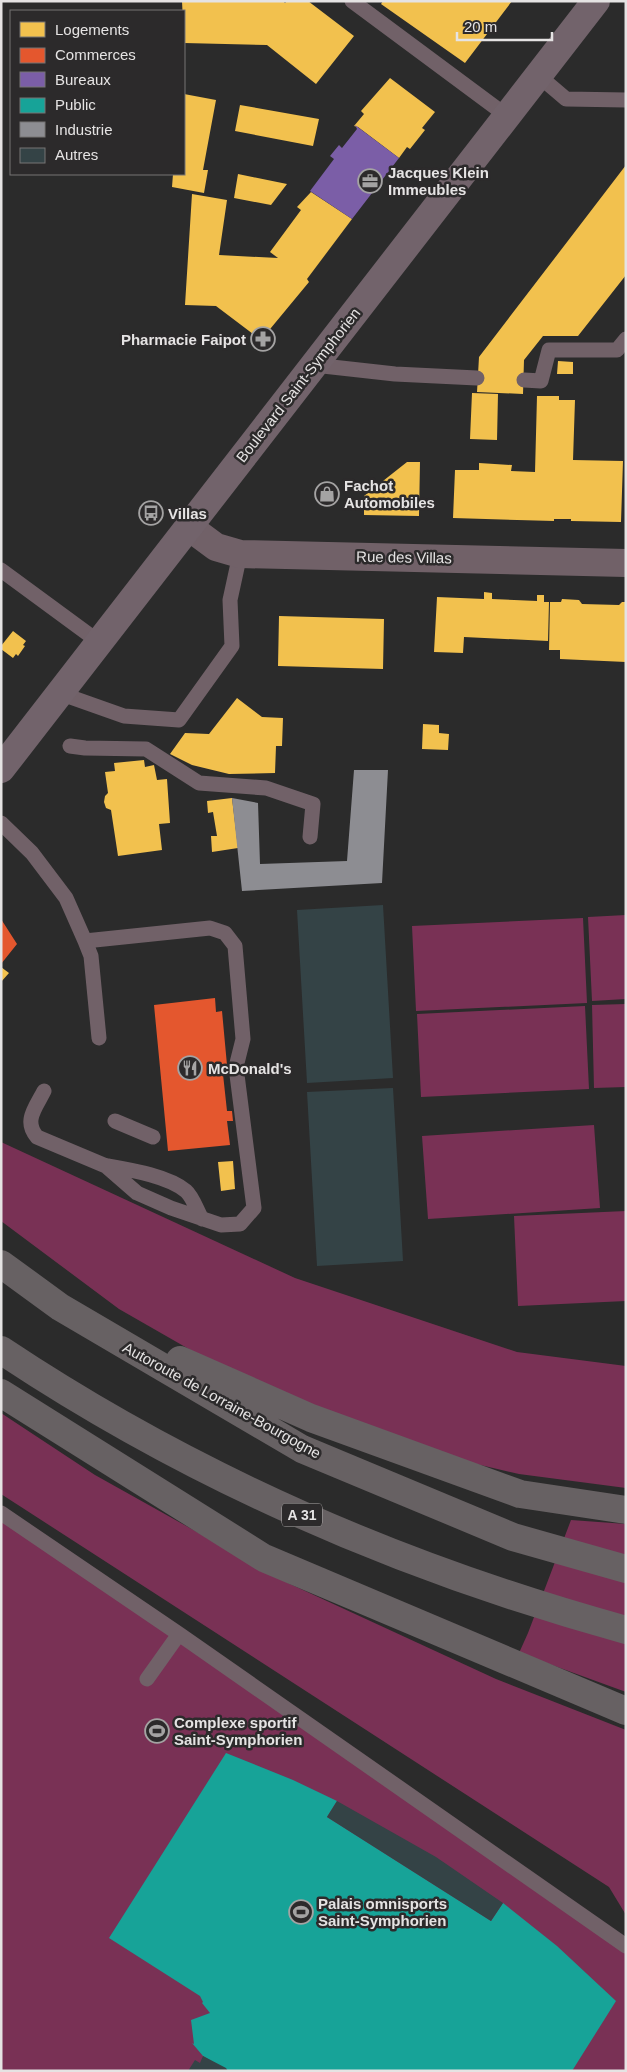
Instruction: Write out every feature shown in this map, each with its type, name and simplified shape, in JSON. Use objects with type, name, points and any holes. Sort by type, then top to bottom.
[{"type":"highway","name":"Autoroute de Lorraine-Bourgogne","points":[[1,1264],[60,1308],[302,1449],[513,1537],[626,1568]]},
{"type":"highway","points":[[60,1308],[311,1418],[520,1494],[626,1510]]},
{"type":"highway","name":"A 31","points":[[1,1350],[122,1426],[234,1485],[331,1528],[466,1580],[572,1615],[626,1630]]},
{"type":"highway","points":[[1,1394],[264,1558],[626,1711]]},
{"type":"main road","name":"Boulevard Saint-Symphorien","points":[[1,769],[596,1]]},
{"type":"street","name":"Rue des Villas","points":[[189,527],[216,548],[240,554],[626,563]]},
{"type":"lane","points":[[352,1],[507,116]]},
{"type":"lane","points":[[538,76],[566,99],[626,100]]},
{"type":"lane","points":[[524,380],[541,381],[549,350],[617,350],[626,339]]},
{"type":"lane","points":[[314,365],[394,374],[477,378]]},
{"type":"lane","points":[[60,693],[124,716],[179,720],[232,646],[230,600],[240,554]]},
{"type":"lane","points":[[1,570],[99,642]]},
{"type":"lane","points":[[70,746],[146,749],[199,783],[266,788],[312,804],[310,837]]},
{"type":"lane","points":[[1,823],[32,853],[66,898],[91,956],[99,1038]]},
{"type":"lane","points":[[85,941],[210,928],[225,933],[235,946],[243,1039],[236,1068],[254,1208],[240,1224],[221,1226],[171,1208],[137,1193],[106,1166]]},
{"type":"lane","points":[[44,1091],[30,1119],[31,1129],[37,1137],[106,1166],[148,1173],[178,1187],[187,1192],[202,1219]]},
{"type":"lane","points":[[115,1121],[153,1137]]},
{"type":"lane","points":[[1,1513],[179,1634],[626,1946]]},
{"type":"lane","points":[[147,1679],[179,1634]]},
{"type":"shaded area","points":[[626,915],[626,999],[592,1001],[588,917]]},
{"type":"shaded area","points":[[583,918],[587,1003],[416,1011],[412,926]]},
{"type":"shaded area","points":[[626,1004],[626,1087],[594,1088],[592,1005]]},
{"type":"shaded area","points":[[585,1006],[589,1089],[421,1097],[417,1014]]},
{"type":"shaded area","points":[[594,1125],[600,1208],[428,1219],[422,1136]]},
{"type":"shaded area","points":[[1,1142],[295,1278],[517,1352],[626,1366],[626,1488],[519,1474],[400,1446],[222,1368],[119,1309],[1,1221]]},
{"type":"shaded area","points":[[626,1211],[626,1301],[518,1306],[514,1216]]},
{"type":"shaded area","points":[[1,1413],[95,1475],[290,1584],[496,1679],[626,1730],[626,1915],[609,1887],[1,1494]]},
{"type":"shaded area","points":[[571,1520],[626,1524],[626,1692],[519,1653]]},
{"type":"shaded area","name":"Complexe sportif Saint-Symphorien","points":[[1,1521],[626,1942],[626,2071],[1,2071]]},
{"type":"building: Logements","points":[[182,1],[283,1],[285,3],[287,1],[308,1],[354,36],[316,84],[267,45],[185,43],[185,10],[182,10]]},
{"type":"building: Logements","points":[[383,1],[512,1],[465,63],[381,4]]},
{"type":"building: Logements","points":[[390,78],[435,112],[422,128],[425,130],[410,149],[407,147],[399,158],[358,127],[354,126],[364,114],[361,111]]},
{"type":"building: Logements","points":[[185,94],[216,100],[203,170],[208,170],[204,193],[172,187],[173,175],[185,175]]},
{"type":"building: Logements","points":[[240,105],[319,119],[313,146],[235,131]]},
{"type":"building: Logements","points":[[626,165],[626,275],[578,336],[543,336],[524,360],[523,394],[477,392],[479,357]]},
{"type":"building: Logements","points":[[238,174],[287,184],[271,205],[234,198]]},
{"type":"building: Logements","points":[[311,192],[352,219],[307,279],[309,282],[261,340],[216,306],[185,305],[192,194],[227,200],[219,255],[278,258],[270,252],[301,210],[297,207]]},
{"type":"building: Logements","points":[[558,361],[573,362],[573,374],[557,374]]},
{"type":"building: Logements","points":[[472,393],[498,394],[497,440],[470,439]]},
{"type":"building: Logements","points":[[537,396],[559,396],[559,400],[575,400],[573,460],[623,461],[621,522],[571,521],[571,519],[554,519],[554,521],[453,518],[455,470],[479,470],[479,463],[512,465],[511,471],[535,472]]},
{"type":"building: Logements","points":[[407,462],[420,462],[419,516],[364,515],[364,496]]},
{"type":"building: Logements","points":[[484,592],[492,593],[492,599],[537,601],[537,595],[544,595],[544,602],[549,602],[548,641],[464,637],[463,653],[434,652],[437,597],[484,599]]},
{"type":"building: Logements","points":[[562,599],[579,600],[582,604],[619,605],[622,602],[626,602],[626,662],[560,659],[560,650],[549,650],[550,602],[561,602]]},
{"type":"building: Logements","points":[[279,616],[384,619],[383,669],[278,666]]},
{"type":"building: Logements","points":[[13,631],[26,641],[18,656],[16,654],[13,658],[1,649],[1,646]]},
{"type":"building: Logements","points":[[237,698],[262,717],[283,718],[282,746],[276,746],[275,773],[229,774],[192,765],[170,754],[185,733],[209,734]]},
{"type":"building: Logements","points":[[423,724],[439,725],[439,733],[449,734],[448,750],[422,749]]},
{"type":"building: Logements","points":[[144,760],[145,767],[154,765],[157,780],[167,779],[170,823],[159,824],[162,850],[118,856],[111,810],[106,808],[104,802],[105,796],[108,793],[105,772],[115,771],[114,763]]},
{"type":"building: Logements","points":[[232,798],[238,848],[212,852],[211,836],[217,836],[213,812],[208,813],[207,801]]},
{"type":"building: Logements","points":[[1,967],[9,973],[1,982]]},
{"type":"building: Logements","points":[[233,1161],[235,1189],[221,1191],[218,1162]]},
{"type":"building: Commerces","points":[[1,919],[17,944],[1,964]]},
{"type":"building: Commerces","points":[[215,998],[216,1012],[222,1011],[227,1065],[222,1065],[227,1111],[232,1111],[233,1121],[227,1121],[230,1145],[168,1151],[154,1005]]},
{"type":"building: Bureaux","points":[[355,125],[399,158],[352,219],[310,191],[334,159],[330,156],[339,145],[342,148],[357,129]]},
{"type":"building: Public","name":"Palais omnisports Saint-Symphorien","points":[[226,1753],[293,1780],[337,1801],[327,1817],[491,1921],[503,1903],[557,1946],[616,2001],[572,2071],[228,2071],[203,2056],[192,2043],[194,2044],[191,2020],[210,2013],[202,2003],[200,1996],[109,1938]]},
{"type":"building: Industrie","points":[[354,770],[388,770],[382,883],[242,891],[232,798],[258,803],[260,864],[347,861]]},
{"type":"building: Autres","points":[[383,905],[393,1078],[307,1083],[297,910]]},
{"type":"building: Autres","points":[[393,1088],[403,1261],[317,1266],[307,1092]]},
{"type":"building: Autres","points":[[337,1801],[436,1857],[503,1903],[491,1921],[327,1817]]},
{"type":"building: Autres","points":[[203,2056],[226,2068],[228,2071],[188,2071],[195,2060],[200,2063]]},
{"type":"place","name":"Jacques Klein Immeubles","points":[[370,181]]},
{"type":"place","name":"Pharmacie Faipot","points":[[263,339]]},
{"type":"place","name":"Fachot Automobiles","points":[[327,494]]},
{"type":"place","name":"Villas","points":[[151,513]]},
{"type":"place","name":"McDonald's","points":[[190,1068]]},
{"type":"place","name":"Complexe sportif Saint-Symphorien","points":[[157,1731]]},
{"type":"place","name":"Palais omnisports Saint-Symphorien","points":[[301,1912]]}]
